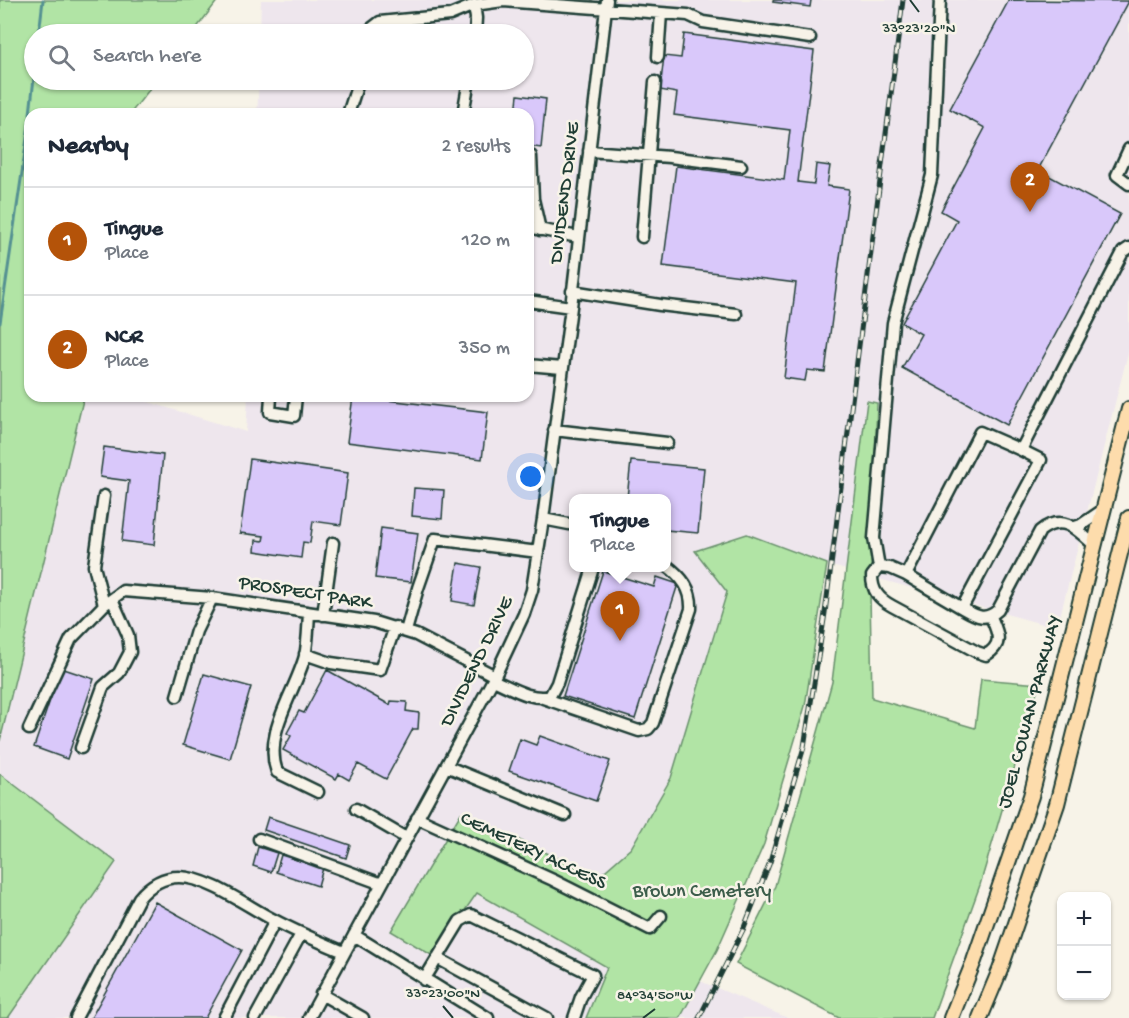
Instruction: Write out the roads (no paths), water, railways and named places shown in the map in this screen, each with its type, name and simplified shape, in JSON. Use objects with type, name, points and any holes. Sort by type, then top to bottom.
[{"type":"main road","name":"JOEL COWAN PARKWAY","points":[[951,1018],[974,961],[1031,796],[1129,409]]},
{"type":"main road","points":[[980,1018],[1000,970],[1056,804],[1129,518]]},
{"type":"street","points":[[940,0],[932,175],[893,323],[874,538],[879,567],[872,576],[872,582],[875,592],[882,600],[986,655],[994,650],[998,642],[998,633],[991,616]]},
{"type":"street","points":[[377,24],[450,15],[474,5],[503,1],[606,5],[688,15],[703,22],[810,38]]},
{"type":"street","points":[[474,5],[476,24]]},
{"type":"street","name":"DIVIDEND DRIVE","points":[[309,1018],[494,678],[524,614],[531,590],[543,519],[571,306],[606,5]]},
{"type":"street","points":[[658,57],[661,13]]},
{"type":"street","points":[[642,237],[655,82]]},
{"type":"street","points":[[350,108],[356,90]]},
{"type":"street","points":[[464,108],[467,90]]},
{"type":"street","points":[[1129,149],[1117,176],[1129,184]]},
{"type":"street","points":[[589,151],[741,166]]},
{"type":"street","points":[[534,203],[540,230]]},
{"type":"street","points":[[534,228],[578,237]]},
{"type":"street","points":[[1021,450],[1123,252],[1129,248]]},
{"type":"street","points":[[572,291],[736,314]]},
{"type":"street","points":[[534,302],[571,306]]},
{"type":"street","points":[[534,366],[562,368]]},
{"type":"street","points":[[271,402],[270,412],[294,416],[295,402]]},
{"type":"street","points":[[554,430],[667,443]]},
{"type":"street","points":[[906,575],[980,432],[1041,460],[962,608]]},
{"type":"street","points":[[81,748],[103,687],[119,673],[130,652],[128,635],[108,602],[94,566],[104,496]]},
{"type":"street","points":[[879,567],[890,568],[906,575],[983,618],[991,616],[998,610],[1040,531],[1049,523],[1081,525],[1103,510]]},
{"type":"street","points":[[543,519],[569,524]]},
{"type":"street","points":[[1075,526],[1094,544]]},
{"type":"street","points":[[406,631],[435,539],[538,552]]},
{"type":"street","points":[[323,615],[333,543]]},
{"type":"street","name":"PROSPECT PARK","points":[[108,602],[123,591],[212,597],[394,627],[406,631],[529,695],[639,731],[648,729],[653,723],[691,609],[687,586],[671,569]]},
{"type":"street","points":[[543,698],[549,696],[557,683],[591,572]]},
{"type":"street","points":[[177,696],[196,632],[212,597]]},
{"type":"street","points":[[29,729],[70,639],[108,602]]},
{"type":"street","points":[[309,613],[305,654],[273,741],[273,760],[277,772],[318,792]]},
{"type":"street","points":[[305,654],[331,663],[380,670],[394,627]]},
{"type":"street","points":[[447,766],[566,815]]},
{"type":"street","points":[[356,809],[406,838]]},
{"type":"street","name":"CEMETERY ACCESS","points":[[417,818],[553,880],[650,929],[661,916]]},
{"type":"street","points":[[259,840],[382,884]]},
{"type":"street","points":[[76,1018],[139,898],[148,887],[163,880],[179,877],[217,888],[275,921],[344,952]]},
{"type":"street","points":[[424,980],[460,921],[471,915],[593,975],[581,997],[574,1018]]},
{"type":"street","points":[[224,1018],[275,921]]},
{"type":"street","points":[[255,1018],[301,934]]},
{"type":"street","points":[[354,935],[489,1018]]},
{"type":"street","points":[[437,958],[547,1018]]},
{"type":"street","points":[[321,994],[363,1018]]},
{"type":"waterway","points":[[40,24],[43,0]]},
{"type":"waterway","points":[[31,108],[33,90]]},
{"type":"waterway","points":[[0,323],[24,159]]},
{"type":"railway","points":[[699,1018],[743,930],[770,862],[804,747],[825,613],[903,0]]},
{"type":"place","name":"NCR","points":[[1030,212]]},
{"type":"place","name":"Tingue","points":[[620,641]]},
{"type":"park label","name":"Brown Cemetery","points":[[702,892]]}]
